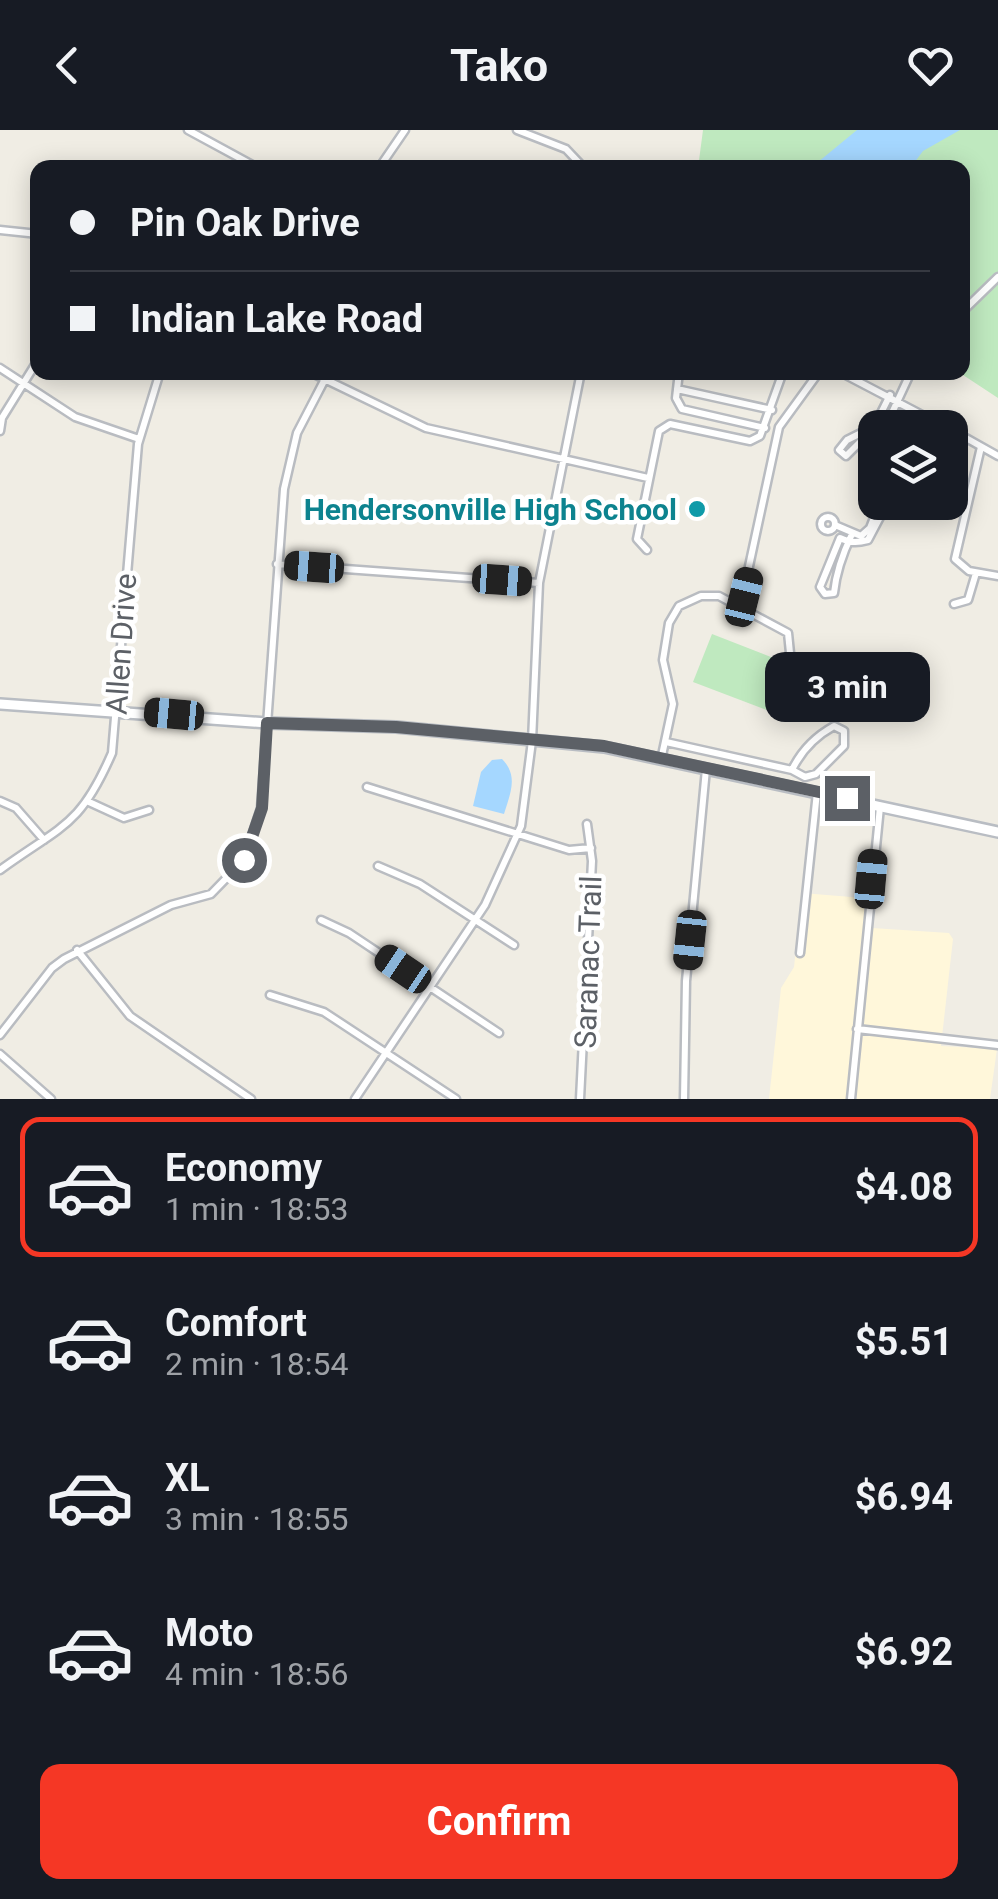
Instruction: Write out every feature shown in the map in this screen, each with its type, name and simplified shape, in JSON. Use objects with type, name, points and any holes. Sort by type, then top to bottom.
[{"type":"street","points":[[188,130],[243,160]]},
{"type":"street","points":[[384,160],[405,130]]},
{"type":"street","points":[[517,130],[566,149],[576,160]]},
{"type":"street","points":[[0,230],[30,233]]},
{"type":"street","points":[[970,304],[998,277]]},
{"type":"street","points":[[0,368],[76,417],[139,439]]},
{"type":"street","points":[[0,431],[2,418],[30,371]]},
{"type":"street","name":"Allen Drive","points":[[0,870],[77,818],[112,753],[139,439],[157,380]]},
{"type":"street","points":[[355,1099],[499,882],[526,811],[539,582],[580,380]]},
{"type":"street","points":[[678,380],[682,409],[766,428]]},
{"type":"street","points":[[647,550],[637,539],[659,431],[670,424],[750,441],[766,428],[781,380]]},
{"type":"street","points":[[740,609],[778,427],[813,380]]},
{"type":"street","points":[[857,380],[916,410]]},
{"type":"street","points":[[885,410],[906,380]]},
{"type":"street","points":[[0,1035],[52,968],[76,950],[171,905],[212,894],[244,860],[262,808],[277,564],[290,458],[324,381],[426,428],[648,478]]},
{"type":"street","points":[[677,389],[772,410]]},
{"type":"street","points":[[890,410],[893,397]]},
{"type":"street","points":[[858,434],[847,440],[841,453],[846,456],[858,447]]},
{"type":"street","points":[[968,439],[998,456]]},
{"type":"street","points":[[981,447],[955,559],[976,573],[998,576]]},
{"type":"street","points":[[832,528],[846,536],[868,540],[876,520]]},
{"type":"street","points":[[846,536],[834,593],[825,594],[820,587],[846,536]]},
{"type":"street","points":[[277,564],[539,582]]},
{"type":"street","points":[[954,604],[968,600],[976,573]]},
{"type":"street","points":[[662,760],[672,704],[663,660],[672,615],[680,606],[701,596],[719,596],[788,633],[790,653]]},
{"type":"street","points":[[0,704],[116,709],[267,723],[396,727],[604,746],[998,832]]},
{"type":"street","points":[[666,742],[805,776],[816,774],[844,746],[844,731],[834,726],[826,730],[798,756],[792,770]]},
{"type":"street","points":[[748,777],[750,760]]},
{"type":"street","points":[[684,1099],[686,981],[706,769]]},
{"type":"street","points":[[368,787],[518,836],[569,850],[590,848]]},
{"type":"street","points":[[800,953],[818,791]]},
{"type":"street","points":[[0,800],[16,808],[44,840]]},
{"type":"street","points":[[89,802],[124,818],[149,810]]},
{"type":"street","points":[[850,1099],[880,806]]},
{"type":"street","name":"Saranac Trail","points":[[580,1099],[584,1083],[590,848],[587,824]]},
{"type":"street","points":[[378,866],[420,884],[514,945]]},
{"type":"street","points":[[321,920],[500,1033]]},
{"type":"street","points":[[76,950],[130,1016],[251,1099]]},
{"type":"street","points":[[270,995],[324,1012],[456,1099]]},
{"type":"street","points":[[858,1028],[998,1045]]},
{"type":"street","points":[[0,1054],[51,1099]]},
{"type":"shaded area","points":[[802,893],[876,899],[872,928],[949,933],[953,939],[941,1046],[997,1049],[990,1099],[769,1099],[781,988],[794,967]]},
{"type":"green space","points":[[703,130],[998,130],[998,398],[970,380],[970,160],[699,160]]},
{"type":"green space","points":[[712,634],[799,668],[780,715],[693,682]]},
{"type":"water","points":[[857,130],[960,130],[923,151],[916,160],[821,160]]},
{"type":"water","points":[[502,759],[512,779],[504,814],[473,806],[481,772],[492,760]]},
{"type":"place","name":"Hendersonville High School","points":[[697,509]]},
{"type":"route","points":[[244,860],[262,808],[267,723],[396,727],[604,746],[847,798]]}]
